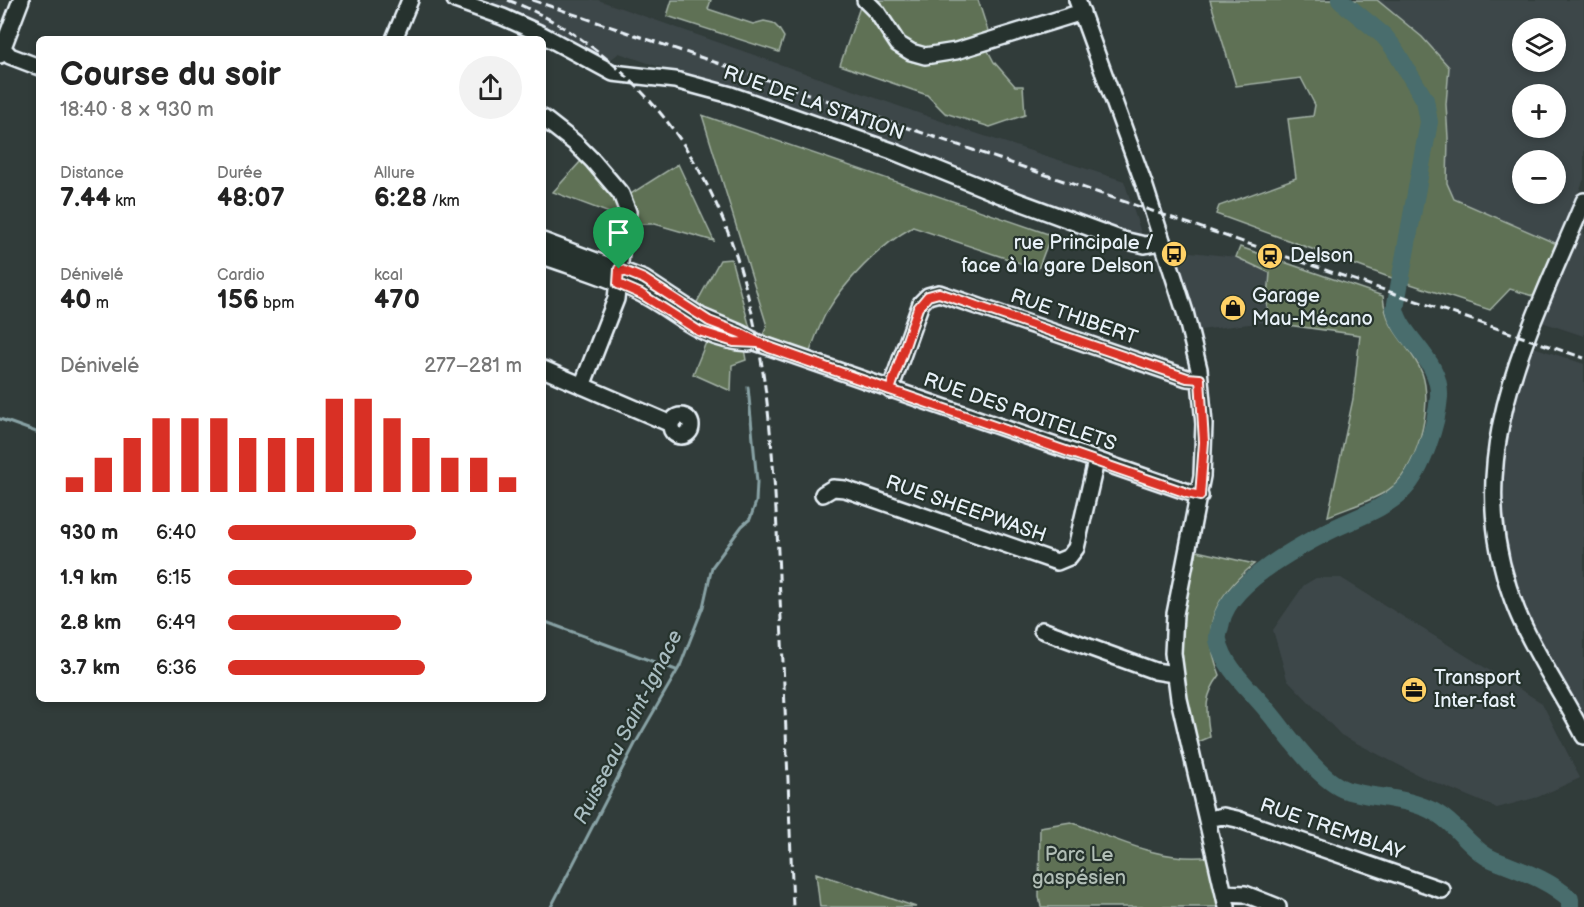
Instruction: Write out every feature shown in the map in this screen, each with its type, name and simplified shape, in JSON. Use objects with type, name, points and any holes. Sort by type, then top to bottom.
[{"type":"street","points":[[21,0],[1,49],[10,56],[36,66]]},
{"type":"street","points":[[395,36],[410,0]]},
{"type":"street","name":"RUE DE LA STATION","points":[[455,0],[543,36]]},
{"type":"street","points":[[865,0],[877,12],[898,44],[911,52],[925,56],[956,51],[1079,6],[1144,184],[1185,312],[1200,379],[1204,442],[1200,496],[1175,614],[1174,674],[1226,900],[1245,894],[1278,907]]},
{"type":"street","name":"RUE DE LA STATION","points":[[546,37],[613,73],[675,80],[731,95],[892,151],[1001,195],[1123,240],[1145,245],[1161,242]]},
{"type":"street","points":[[546,120],[589,156],[624,200],[629,215],[616,298],[582,386]]},
{"type":"street","points":[[1584,201],[1511,382],[1497,437],[1493,485],[1497,536],[1503,569],[1512,599],[1532,644],[1584,736]]},
{"type":"street","name":"RUE DES ROITELETS","points":[[546,242],[618,276],[641,294],[699,331],[734,342],[758,343],[1200,496]]},
{"type":"street","name":"RUE DES ROITELETS","points":[[546,257],[618,276]]},
{"type":"street","name":"RUE THIBERT","points":[[890,390],[918,308],[928,296],[939,293],[1187,378],[1200,379]]},
{"type":"street","points":[[546,370],[671,424]]},
{"type":"street","name":"RUE SHEEPWASH","points":[[823,494],[832,488],[845,489],[1057,562],[1069,558],[1076,548],[1096,461]]},
{"type":"street","points":[[1042,630],[1155,671],[1174,674]]},
{"type":"street","name":"RUE TREMBLAY","points":[[1208,819],[1223,816],[1237,819],[1442,890]]},
{"type":"shaded area","points":[[474,0],[598,0],[972,132],[1124,181],[1143,239],[934,161],[619,53],[605,64]]},
{"type":"shaded area","points":[[1377,0],[1584,0],[1584,179],[1557,244],[1454,199],[1447,184],[1446,104],[1449,67],[1422,37]]},
{"type":"shaded area","points":[[1584,219],[1584,336],[1542,322]]},
{"type":"shaded area","points":[[1172,250],[1236,257],[1270,273],[1266,322],[1199,330]]},
{"type":"shaded area","points":[[1530,346],[1584,364],[1584,724],[1524,614],[1504,543],[1500,482],[1502,440]]},
{"type":"shaded area","points":[[1316,578],[1341,578],[1542,703],[1580,778],[1538,797],[1497,808],[1420,776],[1341,735],[1287,679],[1273,630],[1304,585]]},
{"type":"green space","points":[[672,0],[711,0],[708,9],[753,24],[764,21],[773,23],[784,37],[779,52],[667,16]]},
{"type":"green space","points":[[872,0],[978,0],[989,34],[932,51],[906,44]]},
{"type":"green space","points":[[1210,0],[1377,0],[1422,37],[1449,67],[1446,104],[1447,183],[1454,199],[1557,244],[1536,297],[1510,289],[1490,310],[1386,276],[1216,214],[1219,206],[1296,178],[1288,119],[1313,116],[1315,105],[1301,78],[1236,86]]},
{"type":"green space","points":[[861,4],[894,50],[903,58],[914,62],[938,63],[987,49],[994,62],[1015,86],[1023,86],[1025,115],[990,127],[945,113],[927,95],[840,65]]},
{"type":"green space","points":[[702,115],[1051,235],[1038,269],[913,227],[888,244],[852,277],[825,315],[809,354],[762,337],[767,326]]},
{"type":"green space","points":[[582,160],[619,205],[620,217],[553,192]]},
{"type":"green space","points":[[678,164],[714,241],[655,224],[635,224],[636,208],[629,195]]},
{"type":"green space","points":[[1240,247],[1383,296],[1385,309],[1393,329],[1422,373],[1426,403],[1420,437],[1414,454],[1398,482],[1387,491],[1366,502],[1328,516],[1353,399],[1360,335],[1266,322],[1270,273],[1236,257]]},
{"type":"green space","points":[[731,259],[750,328],[695,306],[720,260]]},
{"type":"green space","points":[[707,340],[744,349],[746,360],[732,365],[731,391],[693,374]]},
{"type":"green space","points":[[1197,551],[1254,564],[1229,588],[1214,613],[1211,641],[1220,675],[1208,697],[1207,719],[1210,737],[1196,743],[1184,686],[1180,639]]},
{"type":"green space","name":"Parc Le gaspésien","points":[[1071,822],[1157,853],[1193,857],[1211,856],[1222,907],[1041,907],[1039,896],[1040,827]]},
{"type":"green space","points":[[816,873],[916,907],[820,907]]},
{"type":"waterway","points":[[1340,0],[1384,36],[1425,100],[1429,122],[1395,309],[1405,330],[1434,371],[1438,384],[1438,408],[1432,433],[1417,470],[1404,489],[1377,509],[1296,549],[1249,582],[1226,608],[1218,640],[1226,660],[1238,678],[1303,755],[1325,777],[1346,790],[1405,801],[1428,808],[1451,824],[1486,856],[1548,883],[1570,899],[1570,907]]},
{"type":"waterway","name":"Ruisseau Saint-Ignace","points":[[551,907],[635,744],[680,666],[703,607],[712,567],[742,526],[750,519],[756,502],[757,482],[748,387]]},
{"type":"waterway","points":[[0,419],[36,432]]},
{"type":"waterway","points":[[546,622],[676,670]]},
{"type":"railway","points":[[508,0],[571,32],[627,77],[674,130],[709,189],[735,253],[753,320],[765,389],[773,459],[793,907]]},
{"type":"railway","points":[[532,0],[1584,358]]},
{"type":"place","name":"rue Principale / face à la gare Delson","points":[[1174,254]]},
{"type":"place","name":"Delson","points":[[1270,256]]},
{"type":"place","name":"Garage Mau-Mécano","points":[[1233,308]]},
{"type":"place","name":"Transport Inter-fast","points":[[1414,690]]},
{"type":"route","points":[[619,269],[618,284],[641,294],[699,331],[734,342],[758,343],[890,390],[918,308],[928,296],[939,293],[1187,378],[1200,379],[1204,442],[1200,496],[1187,493],[1096,461],[769,348],[758,343],[747,336],[709,321],[644,279],[619,269]]}]
